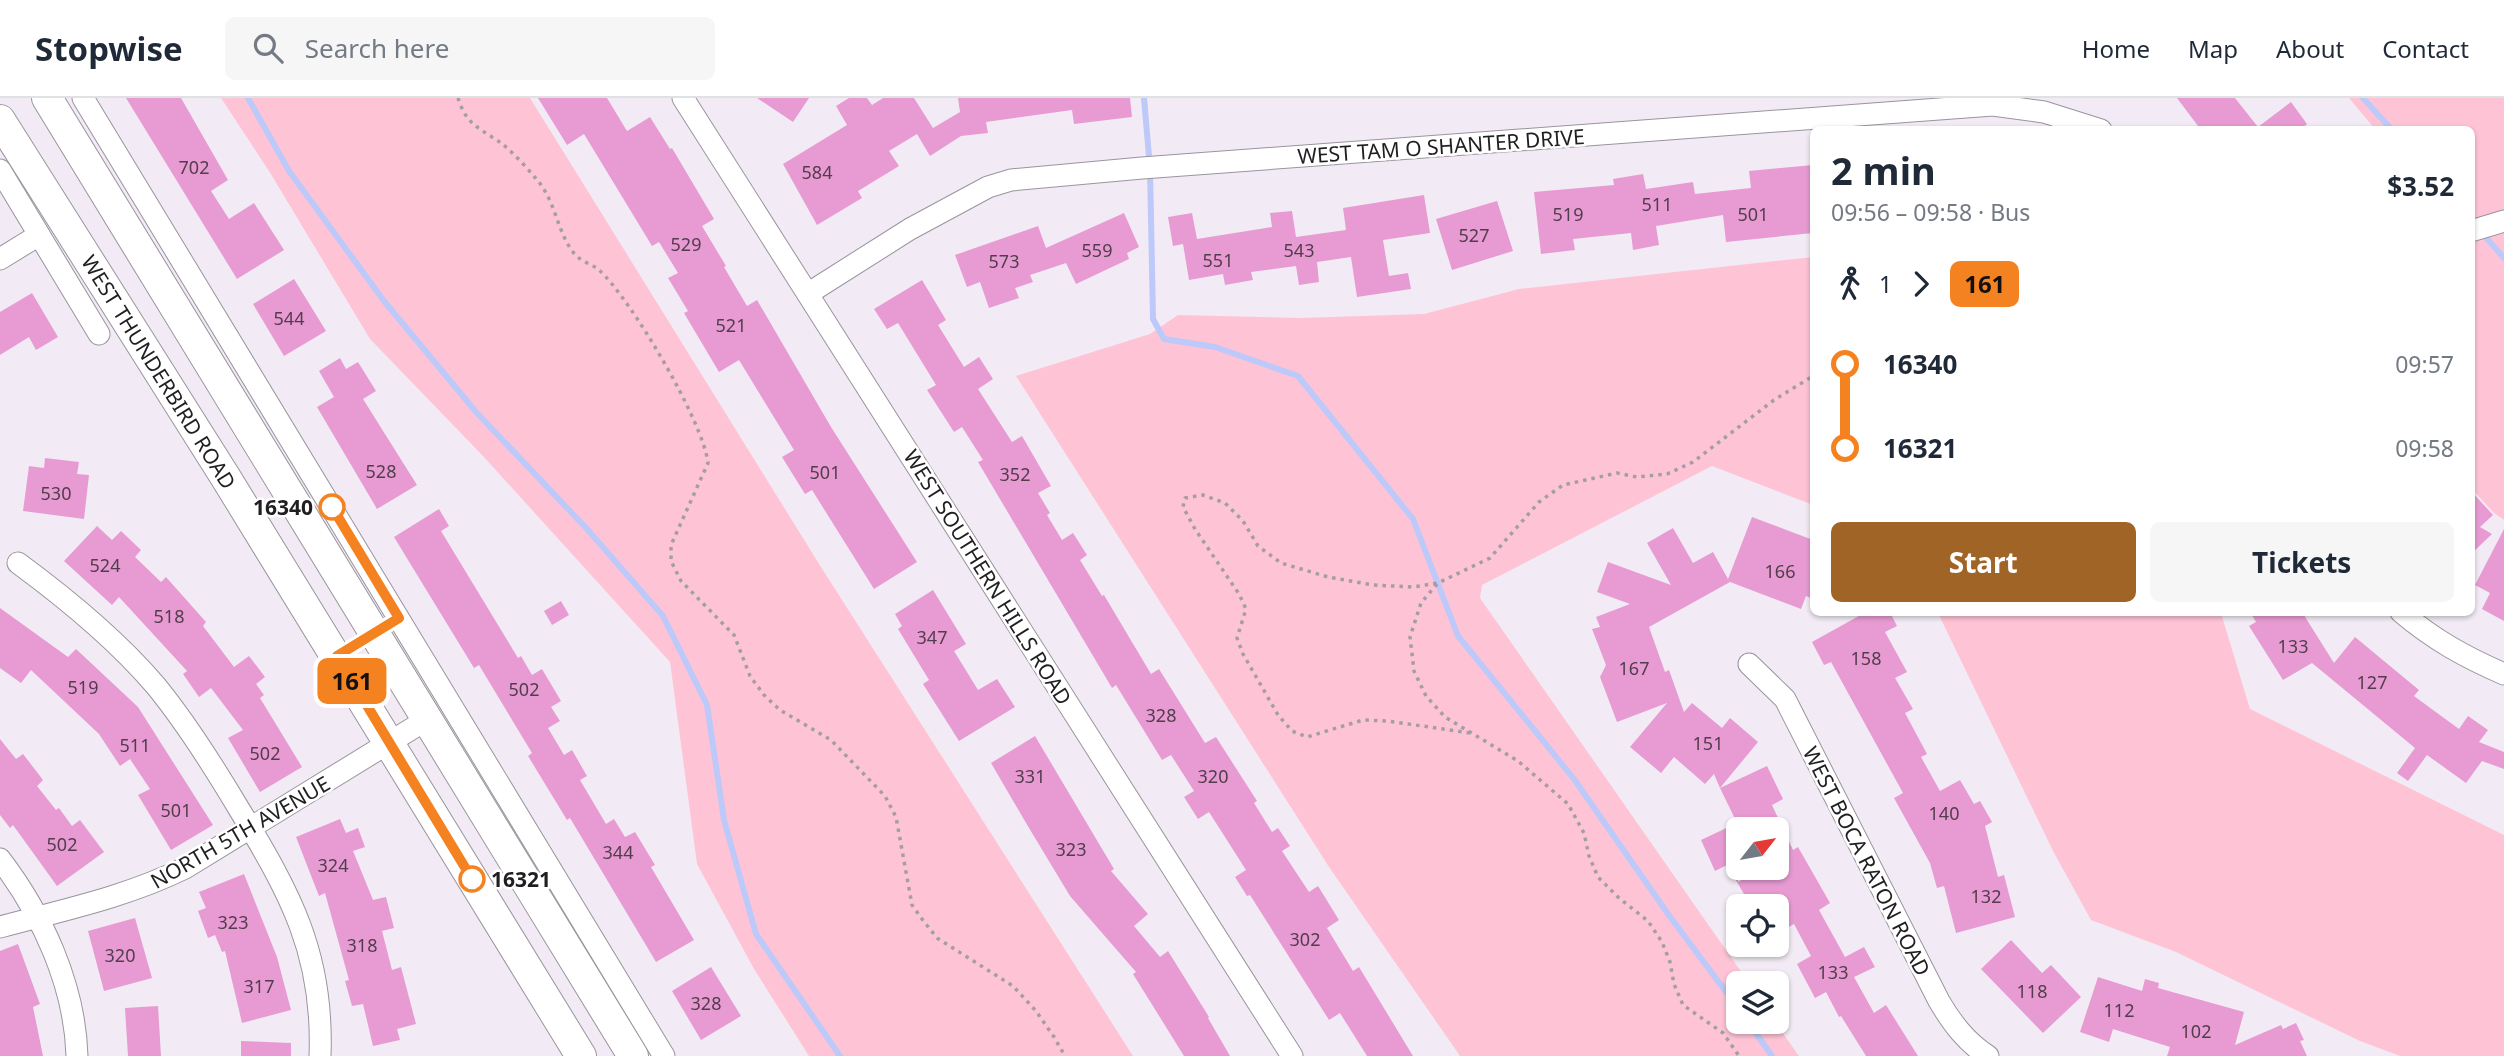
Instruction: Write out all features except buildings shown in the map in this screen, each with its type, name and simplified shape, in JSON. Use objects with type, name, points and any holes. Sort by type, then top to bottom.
[{"type":"main road","points":[[47,98],[633,1056]]},
{"type":"main road","name":"WEST THUNDERBIRD ROAD","points":[[0,120],[337,656],[581,1056]]},
{"type":"main road","points":[[337,656],[373,634]]},
{"type":"street","points":[[83,98],[664,1056]]},
{"type":"street","name":"WEST SOUTHERN HILLS ROAD","points":[[684,98],[1292,1056]]},
{"type":"street","name":"WEST TAM O SHANTER DRIVE","points":[[809,293],[955,204],[988,187],[1011,180],[1075,173],[1993,105],[2044,112],[2088,126]]},
{"type":"street","name":"WEST THUNDERBIRD ROAD","points":[[0,170],[99,334]]},
{"type":"street","points":[[2475,230],[2504,221]]},
{"type":"street","points":[[0,258],[40,234]]},
{"type":"street","points":[[18,563],[46,583],[109,637],[155,686],[208,758],[284,884],[306,940],[320,1014],[320,1056]]},
{"type":"street","points":[[2406,616],[2462,656],[2504,674]]},
{"type":"street","points":[[373,634],[399,618]]},
{"type":"street","name":"WEST BOCA RATON ROAD","points":[[1749,664],[1785,699],[1939,1001],[1954,1025],[1975,1048],[1988,1056]]},
{"type":"street","name":"NORTH 5TH AVENUE","points":[[0,927],[102,901],[148,886],[185,869],[426,720]]},
{"type":"street","points":[[0,859],[46,935],[69,1003],[76,1056]]},
{"type":"path","points":[[458,98],[467,117],[503,145],[538,180],[550,197],[572,251],[581,261],[597,269],[625,303],[657,352],[699,428],[708,463],[671,545],[671,561],[681,581],[734,635],[750,676],[764,695],[780,710],[831,740],[885,796],[896,817],[912,905],[937,938],[1013,986],[1036,1012],[1065,1056]]},
{"type":"path","points":[[1470,733],[1363,720],[1307,737],[1292,731],[1278,715],[1243,654],[1237,638],[1246,609],[1240,594],[1195,529],[1184,507],[1185,498],[1203,495],[1226,503],[1243,521],[1258,546],[1281,564],[1328,577],[1373,585],[1413,587],[1438,583],[1490,558],[1539,502],[1563,485],[1617,473],[1637,477],[1667,474],[1725,439],[1774,400],[1810,378]]},
{"type":"path","points":[[1438,583],[1421,603],[1410,637],[1414,671],[1426,696],[1445,717],[1518,761],[1568,804],[1584,833],[1589,856],[1598,877],[1648,921],[1662,942],[1682,1005],[1723,1033],[1739,1056]]},
{"type":"shaded area","points":[[221,98],[530,98],[821,567],[1133,1056],[809,1056],[754,969],[697,864],[670,662],[483,456],[370,339],[269,171]]},
{"type":"shaded area","points":[[2349,98],[2504,98],[2504,520],[2475,492],[2475,126],[2372,126]]},
{"type":"shaded area","points":[[1810,257],[1810,504],[1712,466],[1482,585],[1480,598],[1726,950],[1726,957],[1731,957],[1741,971],[1726,971],[1726,1034],[1783,1034],[1799,1056],[1460,1056],[1329,867],[1016,376],[1150,334],[1178,315],[1300,318],[1424,314],[1519,289]]},
{"type":"shaded area","points":[[1939,616],[2222,616],[2250,709],[2504,835],[2504,1056],[2400,1056],[2360,1041],[2176,952],[2091,920],[2053,851]]},
{"type":"waterway","points":[[248,98],[289,171],[384,301],[476,412],[587,529],[663,616],[707,705],[724,820],[756,934],[840,1056]]},
{"type":"waterway","points":[[1144,98],[1150,168],[1153,319],[1164,339],[1215,347],[1298,376],[1413,519],[1458,636],[1574,779],[1726,992]]},
{"type":"waterway","points":[[2363,98],[2388,126]]},
{"type":"waterway","points":[[2482,233],[2504,258]]},
{"type":"waterway","points":[[1756,1034],[1772,1056]]},
{"type":"bus line","name":"161","points":[[332,507],[399,618],[337,656],[472,879]]},
{"type":"place","name":"16340","points":[[332,507]]},
{"type":"place","name":"16321","points":[[472,879]]}]
